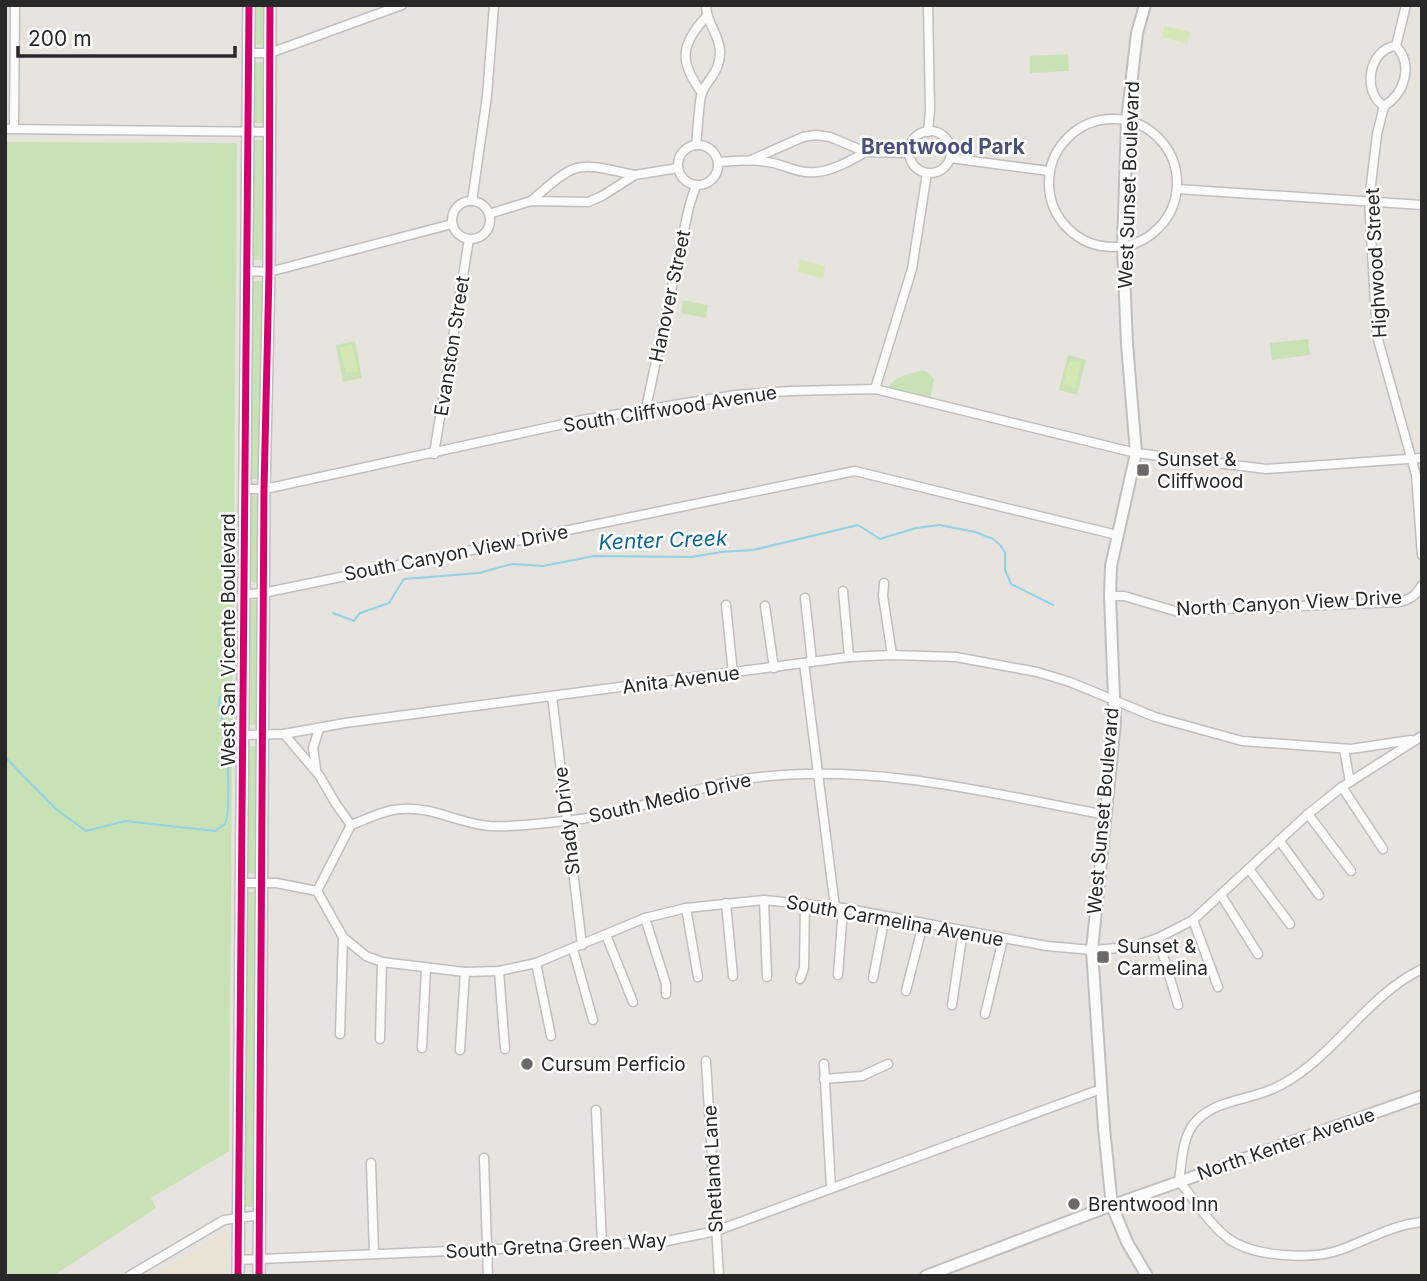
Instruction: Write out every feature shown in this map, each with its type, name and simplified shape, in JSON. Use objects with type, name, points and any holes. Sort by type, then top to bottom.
[{"type":"main road","name":"West San Vicente Boulevard","points":[[238,1276],[249,5]]},
{"type":"main road","name":"West San Vicente Boulevard","points":[[259,1276],[263,593],[271,5]]},
{"type":"main road","name":"West Sunset Boulevard","points":[[1144,5],[1127,120],[1123,247],[1127,344],[1136,453],[1111,566],[1115,723],[1093,919],[1092,950],[1112,1206],[1127,1242],[1147,1276]]},
{"type":"main road","name":"North Kenter Avenue","points":[[926,1276],[1179,1181],[1422,1096]]},
{"type":"street","points":[[15,5],[10,129],[270,132]]},
{"type":"street","points":[[249,53],[270,53],[402,5]]},
{"type":"street","points":[[472,201],[487,96],[494,5]]},
{"type":"street","points":[[696,145],[702,93],[712,80],[720,54],[715,32],[706,17],[706,5]]},
{"type":"street","points":[[928,5],[928,132]]},
{"type":"street","name":"Highwood Street","points":[[1406,5],[1396,46],[1405,65],[1403,84],[1394,100],[1384,107],[1377,134],[1370,201],[1377,335],[1410,459]]},
{"type":"street","points":[[702,93],[691,78],[685,53],[688,40],[706,17]]},
{"type":"street","points":[[1384,107],[1376,102],[1373,96],[1371,72],[1381,54],[1389,47],[1396,46]]},
{"type":"street","points":[[1112,118],[1127,120],[1149,128],[1166,145],[1175,167],[1177,189],[1161,225],[1153,233],[1139,242],[1123,247],[1097,244],[1081,239],[1067,230],[1055,212],[1049,194],[1049,171],[1057,152],[1083,128],[1112,118]]},
{"type":"street","points":[[922,133],[940,134],[948,141],[950,158],[944,168],[927,173],[913,163],[910,153],[913,141],[922,133]]},
{"type":"street","points":[[751,160],[796,139],[816,135],[830,137],[866,152],[910,153]]},
{"type":"street","points":[[696,145],[711,150],[718,162],[718,170],[710,181],[696,185],[683,178],[678,168],[681,155],[696,145]]},
{"type":"street","points":[[718,162],[751,160],[814,173],[838,166],[866,152]]},
{"type":"street","points":[[950,158],[1049,171]]},
{"type":"street","points":[[531,201],[574,167],[596,166],[635,175]]},
{"type":"street","points":[[489,214],[531,201],[588,202],[635,175],[678,168]]},
{"type":"street","points":[[875,389],[912,269],[927,173]]},
{"type":"street","name":"Hanover Street","points":[[646,408],[696,185]]},
{"type":"street","points":[[1177,189],[1422,205]]},
{"type":"street","points":[[466,201],[483,205],[489,214],[490,221],[485,232],[475,238],[469,239],[458,234],[452,224],[456,207],[466,201]]},
{"type":"street","points":[[247,271],[269,272],[452,224]]},
{"type":"street","name":"Evanston Street","points":[[434,454],[469,239]]},
{"type":"street","name":"South Cliffwood Avenue","points":[[245,489],[264,489],[646,408],[764,392],[875,389],[1136,453],[1266,469],[1422,458]]},
{"type":"street","points":[[1410,459],[1416,475],[1422,555]]},
{"type":"street","name":"South Canyon View Drive","points":[[245,594],[263,593],[855,471],[873,473],[1117,535]]},
{"type":"street","points":[[884,583],[883,596],[891,655]]},
{"type":"street","name":"North Canyon View Drive","points":[[1110,596],[1124,596],[1175,611],[1398,602],[1408,600],[1422,585]]},
{"type":"street","points":[[842,591],[849,657]]},
{"type":"street","points":[[805,598],[818,773],[839,908],[838,975]]},
{"type":"street","points":[[726,605],[733,674]]},
{"type":"street","points":[[765,606],[774,668]]},
{"type":"street","name":"Anita Avenue","points":[[244,735],[284,734],[345,723],[733,674],[808,662],[891,655],[956,657],[1048,675],[1155,717],[1217,736],[1260,744],[1344,749],[1418,737]]},
{"type":"street","name":"Shady Drive","points":[[552,696],[582,945]]},
{"type":"street","points":[[319,729],[313,748],[319,775]]},
{"type":"street","points":[[242,883],[276,883],[317,891],[351,825],[319,775],[284,734]]},
{"type":"street","name":"South Carmelina Avenue","points":[[317,891],[343,937],[366,956],[382,962],[465,972],[499,971],[536,962],[645,918],[686,908],[764,900],[839,908],[1047,946],[1092,950],[1132,947],[1158,938],[1193,920],[1308,814],[1346,784],[1418,737]]},
{"type":"street","points":[[1344,749],[1346,784],[1384,849]]},
{"type":"street","name":"South Medio Drive","points":[[351,825],[401,809],[428,811],[488,826],[566,821],[721,784],[759,777],[818,773],[909,778],[1105,815]]},
{"type":"street","points":[[1308,814],[1351,871]]},
{"type":"street","points":[[1279,840],[1319,895]]},
{"type":"street","points":[[1249,869],[1290,924]]},
{"type":"street","points":[[1222,895],[1258,954]]},
{"type":"street","points":[[764,900],[767,977]]},
{"type":"street","points":[[726,903],[733,976]]},
{"type":"street","points":[[800,979],[804,968],[805,903]]},
{"type":"street","points":[[686,908],[698,977]]},
{"type":"street","points":[[873,978],[885,916]]},
{"type":"street","points":[[645,918],[666,984],[666,993]]},
{"type":"street","points":[[1193,920],[1218,987]]},
{"type":"street","points":[[906,991],[923,924]]},
{"type":"street","points":[[952,1005],[963,932]]},
{"type":"street","points":[[606,935],[633,1002]]},
{"type":"street","points":[[340,1034],[343,937]]},
{"type":"street","points":[[1158,938],[1178,1005]]},
{"type":"street","points":[[985,1014],[1003,939]]},
{"type":"street","points":[[573,949],[593,1020]]},
{"type":"street","points":[[380,1040],[382,962]]},
{"type":"street","points":[[536,962],[551,1036]]},
{"type":"street","points":[[422,1048],[426,968]]},
{"type":"street","points":[[1422,969],[1405,977],[1317,1059],[1280,1086],[1209,1110],[1195,1121],[1186,1136],[1179,1181],[1230,1240],[1262,1251],[1293,1256],[1315,1255],[1336,1251],[1390,1229],[1422,1222]]},
{"type":"street","points":[[499,971],[505,1049]]},
{"type":"street","points":[[460,1050],[465,972]]},
{"type":"street","name":"Shetland Lane","points":[[706,1061],[719,1276]]},
{"type":"street","points":[[824,1079],[862,1076],[876,1072],[888,1064]]},
{"type":"street","points":[[824,1065],[831,1188]]},
{"type":"street","name":"South Gretna Green Way","points":[[238,1260],[662,1242],[716,1231],[1101,1089]]},
{"type":"street","points":[[596,1110],[602,1244]]},
{"type":"street","points":[[484,1158],[488,1276]]},
{"type":"street","points":[[370,1163],[374,1254]]},
{"type":"street","points":[[129,1276],[225,1220],[259,1215]]},
{"type":"shaded area","points":[[224,1233],[227,1235],[227,1276],[153,1276]]},
{"type":"green space","points":[[254,5],[266,5],[266,45],[254,45]]},
{"type":"green space","points":[[1165,26],[1190,32],[1187,44],[1162,37]]},
{"type":"green space","points":[[1068,54],[1069,71],[1030,73],[1030,56]]},
{"type":"green space","points":[[254,62],[266,62],[265,123],[253,123]]},
{"type":"green space","points":[[253,140],[265,140],[264,260],[252,260]]},
{"type":"green space","points":[[5,142],[237,143],[229,1151],[151,1198],[156,1208],[54,1275],[5,1276]]},
{"type":"green space","points":[[800,260],[825,266],[823,278],[797,272]]},
{"type":"green space","points":[[252,281],[264,281],[262,479],[250,479]]},
{"type":"green space","points":[[683,300],[708,305],[706,318],[681,313]]},
{"type":"green space","points":[[1308,339],[1310,355],[1272,360],[1270,343]]},
{"type":"green space","points":[[355,341],[362,378],[343,382],[336,345]]},
{"type":"green space","points":[[352,345],[358,371],[346,373],[340,348]]},
{"type":"green space","points":[[1068,355],[1086,360],[1077,395],[1059,390]]},
{"type":"green space","points":[[1069,361],[1081,363],[1075,388],[1063,385]]},
{"type":"green space","points":[[922,370],[934,379],[930,400],[887,390],[898,378]]},
{"type":"green space","points":[[250,496],[261,496],[261,582],[249,582]]},
{"type":"green space","points":[[249,600],[261,600],[259,725],[248,725]]},
{"type":"green space","points":[[248,746],[259,746],[258,874],[246,873]]},
{"type":"green space","points":[[246,892],[258,892],[255,1207],[243,1207]]},
{"type":"waterway","name":"Kenter Creek","points":[[333,613],[354,621],[360,613],[389,603],[404,579],[479,573],[512,564],[543,566],[594,556],[692,557],[753,550],[858,525],[880,539],[916,528],[940,525],[975,532],[993,539],[1005,552],[1005,570],[1011,584],[1053,605]]},
{"type":"waterway","name":"Kenter Creek","points":[[5,757],[56,809],[86,831],[125,821],[215,831],[224,825],[228,808],[226,743],[219,709],[220,697]]},
{"type":"cycle path","points":[[238,1276],[249,5]]},
{"type":"cycle path","points":[[259,1276],[270,5]]},
{"type":"place","name":"Sunset & Cliffwood","points":[[1143,470]]},
{"type":"place","name":"Sunset & Carmelina","points":[[1103,957]]},
{"type":"place","name":"Cursum Perficio","points":[[527,1064]]},
{"type":"place","name":"Brentwood Inn","points":[[1074,1204]]},
{"type":"district","name":"Brentwood Park","points":[[943,146]]}]
